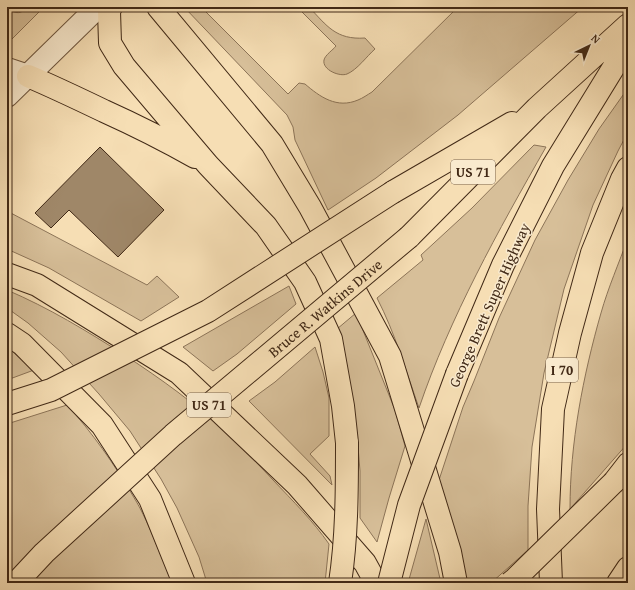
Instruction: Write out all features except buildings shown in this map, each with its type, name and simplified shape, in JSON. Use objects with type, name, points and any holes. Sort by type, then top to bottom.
[{"type":"highway","points":[[111,7],[109,11],[110,43],[124,66],[208,165],[266,226],[306,282],[331,339],[343,406],[347,443],[347,489],[344,554],[340,583]]},
{"type":"highway","points":[[158,7],[272,144],[310,207],[390,356],[450,552],[456,583]]},
{"type":"highway","name":"Bruce R. Watkins Drive","points":[[16,583],[44,553],[173,436],[409,237],[537,108],[628,25]]},
{"type":"highway","name":"George Brett Super Highway","points":[[389,583],[409,505],[457,374],[503,265],[553,166],[628,44]]},
{"type":"highway","points":[[28,76],[170,143],[208,165]]},
{"type":"highway","points":[[7,404],[51,390],[208,312],[393,192],[537,108]]},
{"type":"highway","name":"I 70","points":[[551,583],[548,509],[553,409],[570,333],[592,253],[622,179],[628,168]]},
{"type":"highway","points":[[7,274],[38,285],[179,373],[297,485],[366,563],[376,583]]},
{"type":"highway","points":[[7,334],[22,344],[102,425],[150,499],[184,583]]},
{"type":"highway","points":[[510,583],[614,482],[628,464]]},
{"type":"street","points":[[7,96],[98,7]]},
{"type":"street","points":[[7,69],[28,76]]},
{"type":"shaded area","points":[[28,7],[43,8],[12,39],[7,38],[7,10],[18,13]]},
{"type":"shaded area","points":[[184,7],[201,7],[288,94],[299,83],[305,84],[329,100],[343,103],[358,100],[372,92],[458,7],[583,7],[458,115],[376,178],[328,210],[295,140],[293,127],[287,115]]},
{"type":"shaded area","points":[[297,7],[309,7],[327,26],[339,34],[347,37],[365,38],[375,49],[351,72],[344,75],[332,72],[324,64],[324,60],[327,54],[336,46]]},
{"type":"shaded area","points":[[628,88],[628,132],[593,205],[564,289],[544,373],[532,447],[528,506],[528,550],[491,583],[464,583],[439,480],[463,407],[499,318],[535,240],[568,180],[599,129]]},
{"type":"shaded area","points":[[534,145],[546,147],[510,210],[476,275],[445,341],[419,408],[395,338],[377,298],[423,260],[421,255],[472,208]]},
{"type":"shaded area","points":[[7,211],[147,285],[157,276],[179,297],[141,321],[49,268],[7,249]]},
{"type":"shaded area","points":[[628,238],[628,443],[570,509],[572,459],[583,385],[594,337],[604,304]]},
{"type":"shaded area","points":[[289,286],[296,304],[237,354],[213,371],[183,347]]},
{"type":"shaded area","points":[[7,290],[68,320],[126,356],[178,392],[227,433],[302,511],[329,544],[325,583],[207,583],[199,557],[177,508],[161,479],[130,431],[61,352],[28,323],[7,308]]},
{"type":"shaded area","points":[[356,313],[395,410],[405,446],[377,542],[360,518],[360,471],[357,434],[337,329]]},
{"type":"shaded area","points":[[7,347],[34,370],[7,380]]},
{"type":"shaded area","points":[[315,347],[329,398],[329,436],[310,454],[330,476],[332,485],[249,401],[275,382]]},
{"type":"shaded area","points":[[67,405],[102,449],[137,502],[172,583],[7,583],[7,424]]},
{"type":"shaded area","points":[[426,519],[441,583],[408,583]]}]
